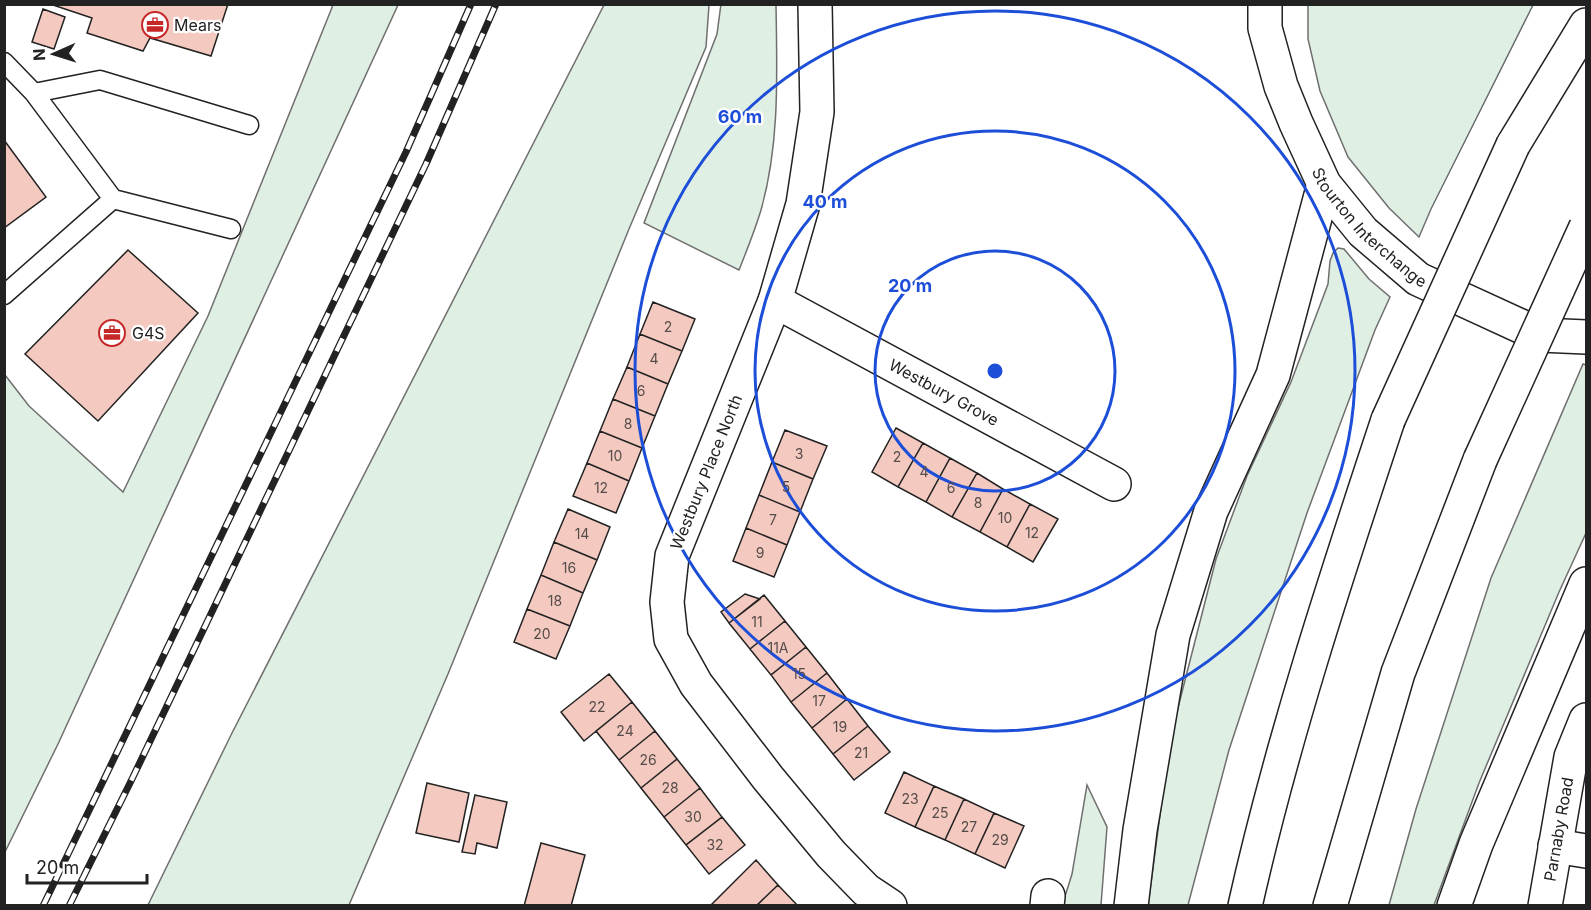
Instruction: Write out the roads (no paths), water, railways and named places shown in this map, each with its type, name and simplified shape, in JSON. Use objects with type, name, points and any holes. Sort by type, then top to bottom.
[{"type":"main road","name":"Westbury Place North","points":[[815,4],[817,112],[803,204],[775,301],[672,556],[667,602],[671,639],[696,684],[831,854],[866,890],[890,906]]},
{"type":"main road","name":"Stourton Interchange","points":[[1258,12],[1281,86],[1324,184],[1363,232],[1418,279],[1540,335],[1587,337]]},
{"type":"main road","points":[[1245,906],[1260,840],[1326,608],[1388,420],[1514,145],[1587,25]]},
{"type":"main road","points":[[1131,906],[1140,830],[1173,635],[1211,511],[1273,375],[1324,184]]},
{"type":"main road","points":[[1330,906],[1398,673],[1480,460],[1587,227]]},
{"type":"main road","name":"Westbury Grove","points":[[775,301],[1114,484]]},
{"type":"main road","points":[[1454,906],[1476,844],[1587,584]]},
{"type":"main road","name":"Parnaby Road","points":[[1545,906],[1571,757],[1587,720]]},
{"type":"main road","points":[[1555,846],[1587,851]]},
{"type":"lane","points":[[4,62],[34,93],[113,199],[231,229]]},
{"type":"lane","points":[[34,93],[100,80],[249,125]]},
{"type":"lane","points":[[4,295],[113,199]]},
{"type":"railway","points":[[43,906],[406,152],[471,4]]},
{"type":"railway","points":[[69,906],[426,164],[496,4]]},
{"type":"place","name":"Mears","points":[[155,25]]},
{"type":"place","name":"G4S","points":[[112,333]]}]
